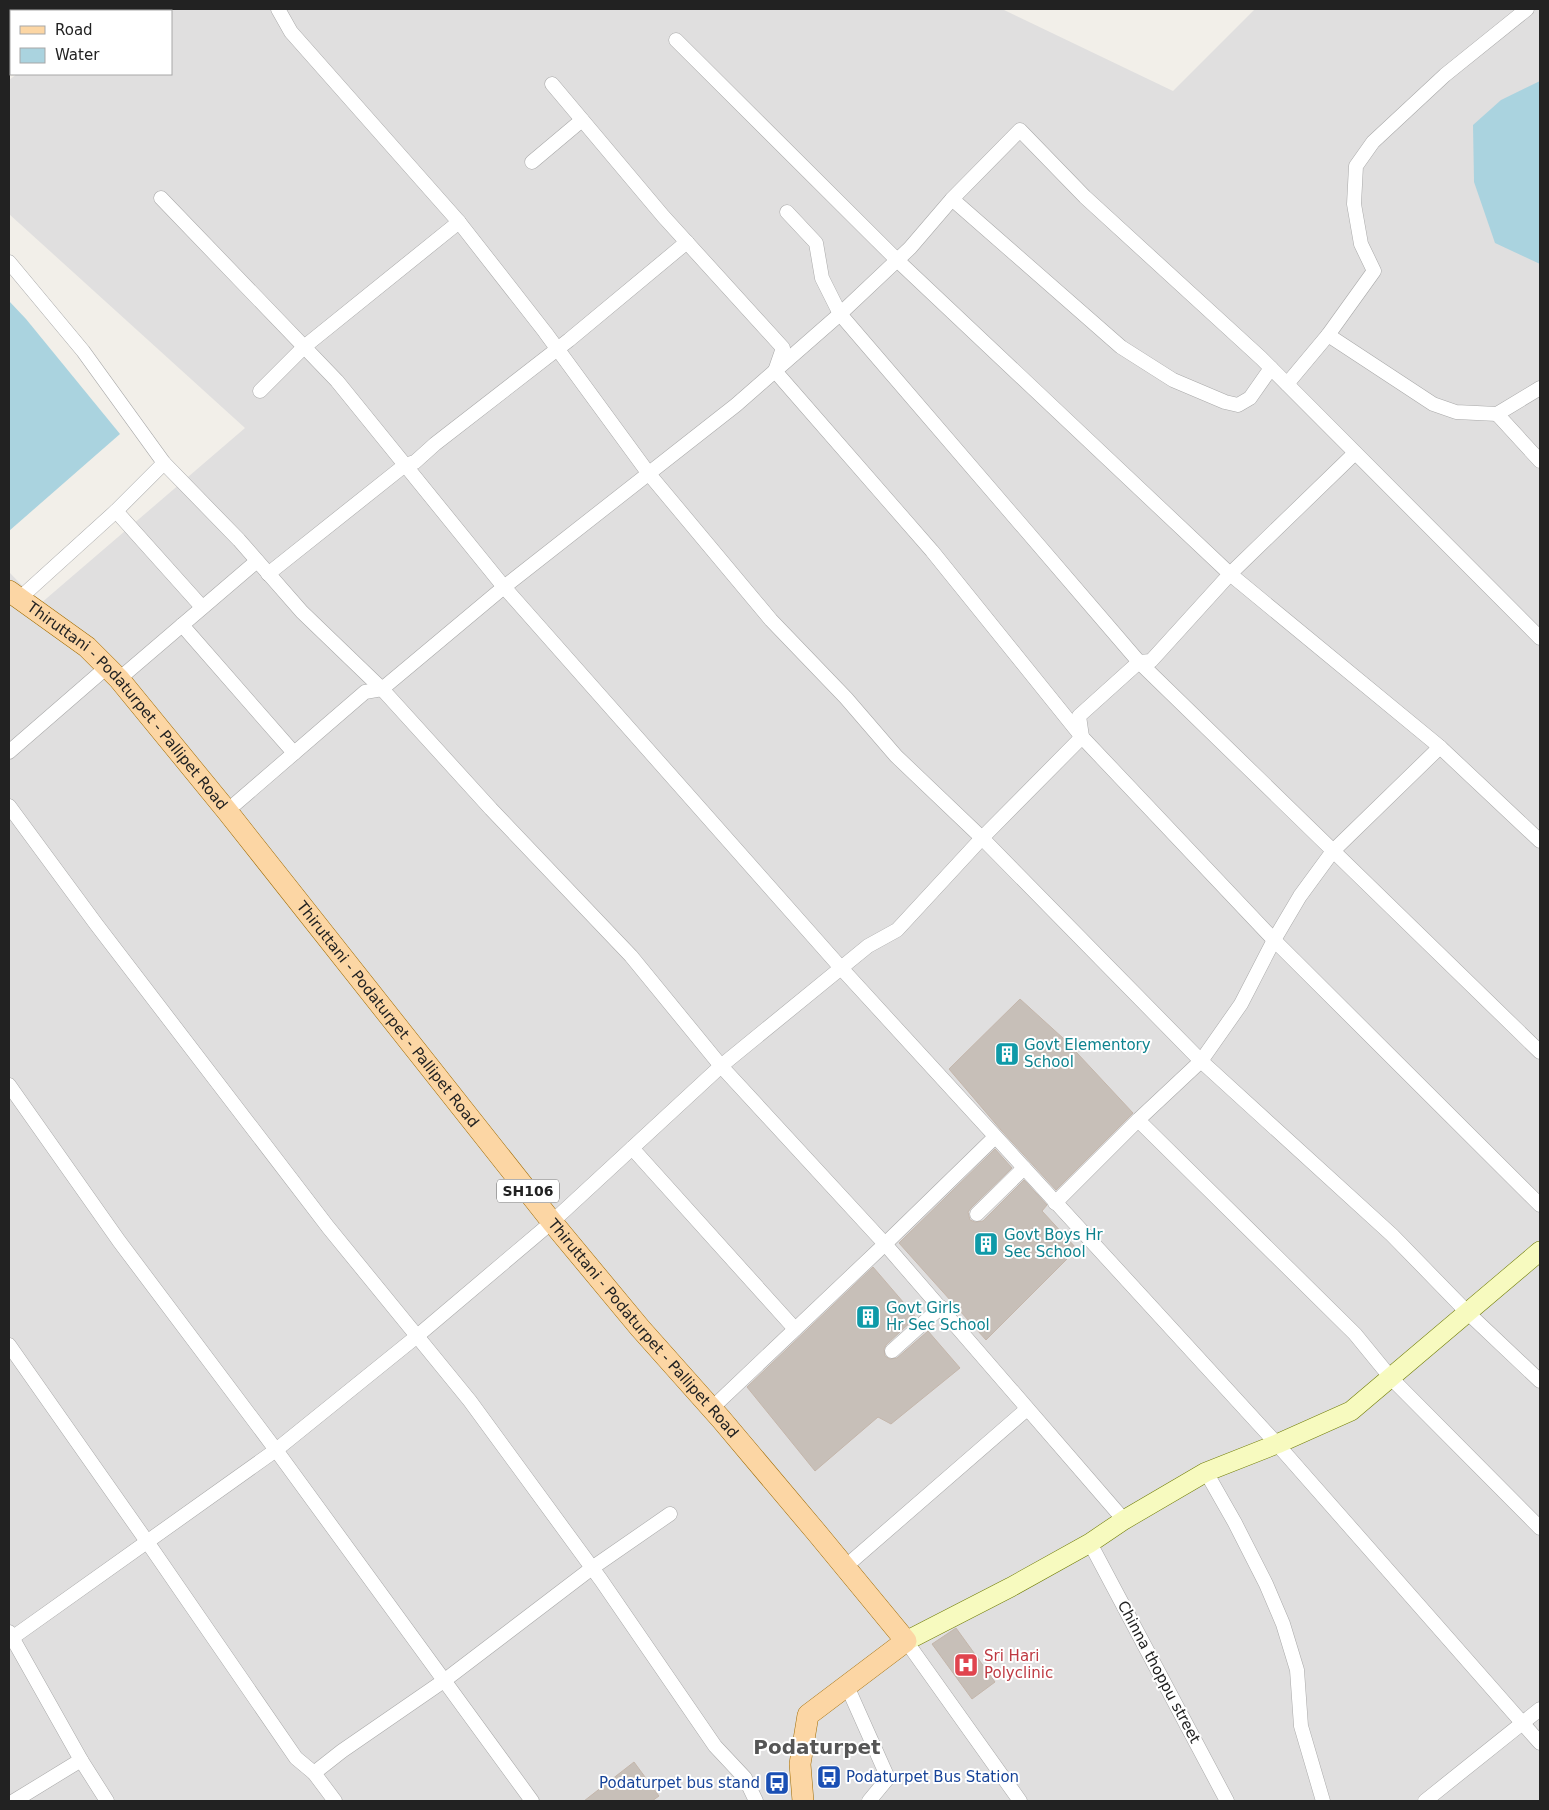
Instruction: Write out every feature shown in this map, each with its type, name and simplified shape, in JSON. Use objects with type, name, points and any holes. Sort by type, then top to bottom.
[{"type":"main road","name":"Thiruttani - Podaturpet - Pallipet Road","points":[[14,595],[87,647],[113,673],[227,811],[552,1222],[906,1641]]},
{"type":"main road","points":[[803,1801],[800,1764],[808,1715],[906,1641],[1011,1587],[1090,1543],[1124,1520],[1206,1472],[1277,1444],[1351,1411],[1540,1251]]},
{"type":"street","points":[[278,9],[291,32],[459,222],[557,349],[649,474],[771,620],[846,698],[896,756],[982,838],[1201,1061],[1392,1235],[1467,1312],[1540,1381]]},
{"type":"street","points":[[1287,384],[1328,335],[1374,271],[1361,244],[1354,204],[1356,166],[1373,142],[1438,82],[1527,9]]},
{"type":"street","points":[[676,40],[897,260],[1230,574],[1440,747],[1540,841]]},
{"type":"street","points":[[552,84],[687,242],[782,348],[774,371]]},
{"type":"street","points":[[532,162],[582,120]]},
{"type":"street","points":[[227,811],[365,692],[382,689],[504,586],[736,406],[840,314],[910,248],[952,199],[1020,130],[1085,197],[1271,368],[1540,638]]},
{"type":"street","points":[[161,198],[337,381],[504,586],[842,969],[1277,1444],[1540,1743]]},
{"type":"street","points":[[952,199],[1121,347],[1174,380],[1225,402],[1238,404],[1250,398],[1271,368]]},
{"type":"street","points":[[787,212],[816,243],[822,278],[840,314],[1140,662],[1540,1052]]},
{"type":"street","points":[[260,391],[304,347],[459,222]]},
{"type":"street","points":[[268,574],[405,465],[415,462],[687,242]]},
{"type":"street","points":[[9,262],[83,351],[164,463],[257,561],[302,612],[382,689],[498,816],[631,956],[721,1066],[941,1307],[1124,1520]]},
{"type":"street","points":[[1328,335],[1433,404],[1456,412],[1497,414],[1540,388]]},
{"type":"street","points":[[774,371],[932,551],[1082,737],[1274,940],[1540,1205]]},
{"type":"street","points":[[1497,414],[1540,461]]},
{"type":"street","points":[[1082,737],[1079,716],[1140,662],[1150,661],[1230,574],[1355,453]]},
{"type":"street","points":[[14,595],[116,510],[164,463]]},
{"type":"street","points":[[116,510],[202,607]]},
{"type":"street","points":[[9,752],[113,673],[182,625],[257,561]]},
{"type":"street","points":[[182,625],[294,754]]},
{"type":"street","points":[[107,1801],[10,1635],[148,1542],[276,1450],[416,1338],[552,1222],[721,1066],[868,946],[897,930],[982,838],[1082,737]]},
{"type":"street","points":[[1055,1203],[1138,1120],[1201,1061],[1242,1004],[1274,940],[1300,896],[1333,851],[1440,747]]},
{"type":"street","points":[[9,806],[96,924],[261,1140],[416,1338],[470,1402],[592,1568],[715,1746],[745,1778],[756,1801]]},
{"type":"street","points":[[9,1085],[119,1241],[276,1450],[532,1801]]},
{"type":"street","points":[[1138,1120],[1355,1334],[1392,1378],[1540,1528]]},
{"type":"street","points":[[711,1408],[995,1137]]},
{"type":"street","points":[[632,1148],[795,1329]]},
{"type":"street","points":[[978,1214],[1024,1168]]},
{"type":"street","points":[[892,1351],[941,1307]]},
{"type":"street","points":[[9,1345],[148,1542],[296,1758],[314,1774],[335,1801]]},
{"type":"street","points":[[845,1567],[1028,1409]]},
{"type":"street","points":[[1206,1472],[1235,1523],[1284,1624],[1297,1670],[1301,1726],[1323,1801]]},
{"type":"street","points":[[314,1774],[342,1751],[445,1680],[592,1568],[670,1514]]},
{"type":"street","name":"Chinna thoppu street","points":[[1090,1543],[1227,1801]]},
{"type":"street","points":[[906,1641],[1020,1801]]},
{"type":"street","points":[[847,1686],[888,1778],[869,1801]]},
{"type":"street","points":[[1424,1801],[1540,1709]]},
{"type":"street","points":[[14,1801],[82,1760]]},
{"type":"shaded area","points":[[1002,9],[1173,91],[1255,9],[1540,9],[1540,1801],[9,1801],[9,572],[40,604],[245,428],[9,214],[9,80],[16,75],[172,75],[172,10],[94,10]]},
{"type":"water","points":[[1540,81],[1540,264],[1495,243],[1474,182],[1473,125],[1501,100]]},
{"type":"water","points":[[9,301],[26,319],[120,434],[9,531]]},
{"type":"building","name":"Govt Boys Hr Sec School","points":[[1020,999],[1064,1039],[1133,1113],[1056,1190],[949,1069]]},
{"type":"building","name":"Govt Boys Hr Sec School","points":[[995,1149],[1012,1168],[971,1208],[968,1212],[970,1220],[975,1222],[983,1221],[1024,1180],[1047,1205],[1042,1211],[1077,1249],[986,1340],[899,1243]]},
{"type":"building","name":"Govt Girls Hr Sec School","points":[[873,1267],[916,1317],[886,1345],[884,1349],[885,1356],[890,1359],[897,1358],[928,1331],[960,1368],[891,1424],[878,1417],[815,1471],[747,1387]]},
{"type":"building","points":[[956,1628],[995,1682],[972,1699],[932,1644]]},
{"type":"building","points":[[634,1762],[659,1796],[652,1801],[584,1801]]},
{"type":"place","name":"Govt Elementory School","points":[[1007,1054]]},
{"type":"place","name":"Govt Boys Hr Sec School","points":[[986,1244]]},
{"type":"place","name":"Govt Girls Hr Sec School","points":[[868,1317]]},
{"type":"place","name":"Sri Hari Polyclinic","points":[[966,1665]]},
{"type":"place","name":"Podaturpet Bus Station","points":[[829,1777]]},
{"type":"place","name":"Podaturpet bus stand","points":[[777,1783]]},
{"type":"district","name":"Podaturpet","points":[[817,1747]]}]
